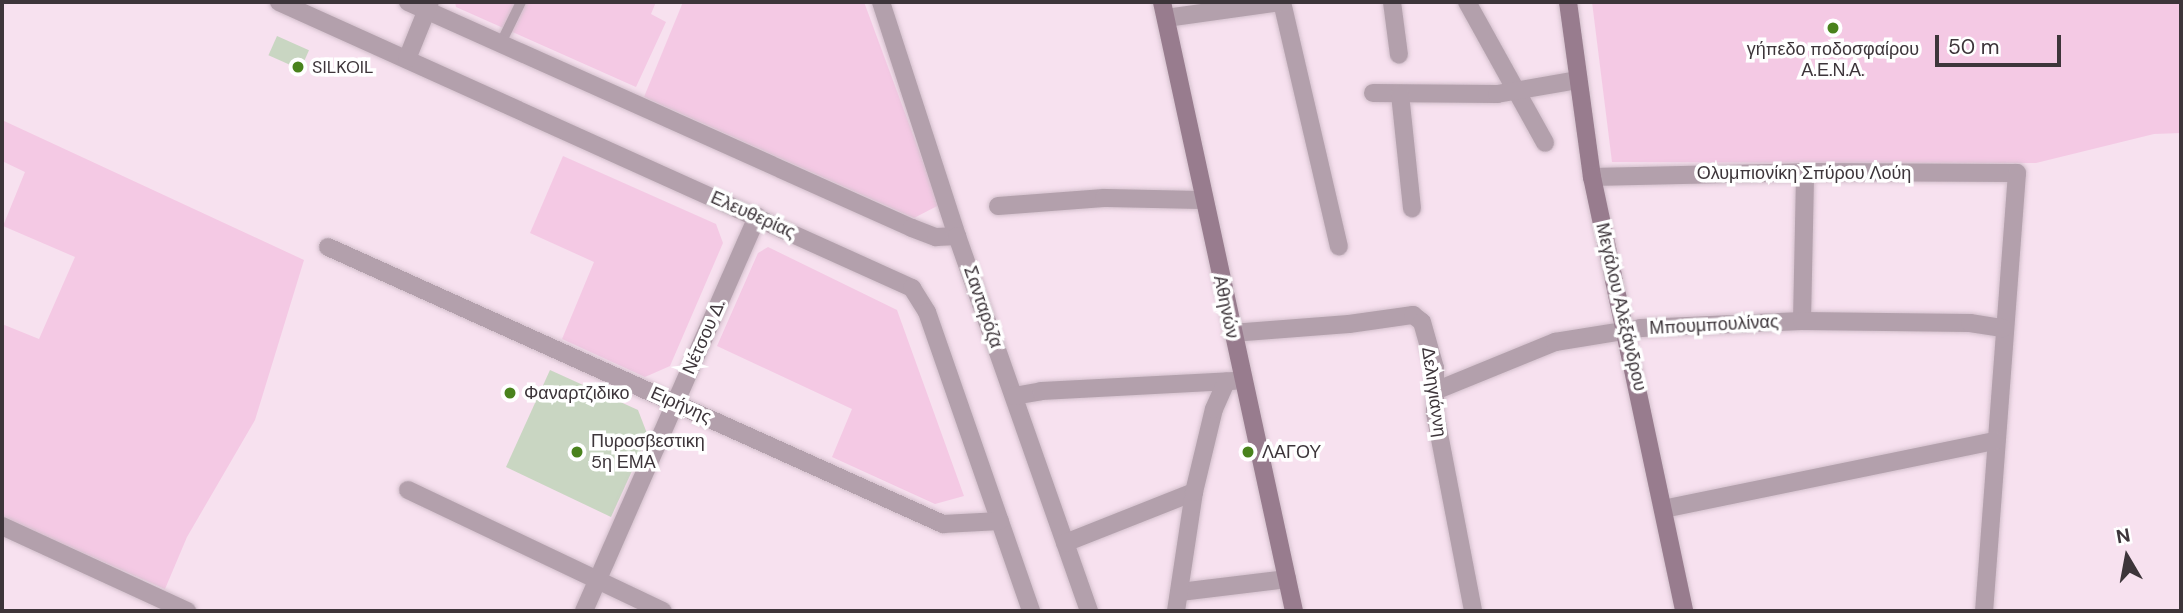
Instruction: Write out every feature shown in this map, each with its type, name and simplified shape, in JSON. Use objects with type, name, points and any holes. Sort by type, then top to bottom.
[{"type":"street","name":"Ελευθερίας","points":[[279,2],[902,282],[918,295],[1031,611]]},
{"type":"street","points":[[408,2],[429,6],[500,43],[912,229],[936,237],[957,236]]},
{"type":"street","name":"Σανταρόζα","points":[[881,2],[957,236],[1089,611]]},
{"type":"street","points":[[1164,10],[1282,2],[1339,246]]},
{"type":"street","points":[[1392,2],[1399,55]]},
{"type":"street","points":[[1467,2],[1545,143]]},
{"type":"street","name":"Μεγάλου Αλεξάνδρου","points":[[1568,2],[1592,177],[1685,611]]},
{"type":"street","points":[[407,59],[429,6]]},
{"type":"street","name":"Αθηνών","points":[[1164,10],[1232,333],[1234,381],[1294,611]]},
{"type":"street","points":[[1373,93],[1518,91],[1577,80]]},
{"type":"street","points":[[1400,94],[1412,208]]},
{"type":"street","points":[[1802,321],[1805,172]]},
{"type":"street","name":"Ολυμπιονίκη Σπύρου Λούη","points":[[1592,177],[1805,172],[2017,173],[2003,328]]},
{"type":"street","points":[[998,206],[1104,198],[1203,200]]},
{"type":"street","name":"Νέτσου Δ.","points":[[584,611],[757,216]]},
{"type":"street","name":"Ειρήνης","points":[[328,247],[943,524],[1000,521]]},
{"type":"street","name":"Δεληγιάννη","points":[[1232,333],[1349,324],[1413,315],[1422,322],[1434,368],[1435,413],[1474,611]]},
{"type":"street","name":"Μπουμπουλίνας","points":[[1435,391],[1555,342],[1626,330],[1707,323],[1802,321],[1957,323],[2003,328]]},
{"type":"street","points":[[1984,611],[2003,328]]},
{"type":"street","points":[[1014,396],[1041,391],[1152,383],[1234,381]]},
{"type":"street","points":[[1176,611],[1194,492],[1214,409],[1234,381]]},
{"type":"street","points":[[1662,509],[1996,441]]},
{"type":"street","points":[[408,490],[663,611]]},
{"type":"street","points":[[1065,543],[1194,492]]},
{"type":"street","points":[[2,526],[187,611]]},
{"type":"street","points":[[1180,592],[1286,579]]},
{"type":"lane","points":[[500,43],[521,2]]},
{"type":"shaded area","points":[[455,2],[656,2],[651,14],[666,22],[636,87],[456,7]]},
{"type":"shaded area","points":[[683,2],[864,2],[939,205],[914,218],[644,97]]},
{"type":"shaded area","points":[[1592,2],[2181,2],[2181,133],[2154,134],[2036,163],[1612,162]]},
{"type":"shaded area","points":[[2,120],[304,260],[255,420],[187,537],[165,589],[2,517],[2,324],[39,339],[75,257],[3,226],[25,172],[2,161]]},
{"type":"shaded area","points":[[563,156],[716,224],[723,243],[670,366],[645,377],[562,339],[594,262],[530,233]]},
{"type":"shaded area","points":[[768,247],[897,310],[964,496],[935,504],[832,457],[852,409],[717,346],[758,253]]},
{"type":"building","points":[[277,36],[309,50],[300,69],[268,55]]},
{"type":"building","name":"Πυροσβεστικη 5η ΕΜΑ","points":[[550,370],[638,410],[648,436],[611,517],[506,467]]},
{"type":"place","name":"γήπεδο ποδοσφαίρου Α.Ε.Ν.Α.","points":[[1833,28]]},
{"type":"place","name":"SILKOIL","points":[[298,67]]},
{"type":"place","name":"Φαναρτζιδικο","points":[[510,393]]},
{"type":"place","name":"Πυροσβεστικη 5η ΕΜΑ","points":[[577,452]]},
{"type":"place","name":"ΛΑΓΟΥ","points":[[1248,452]]}]
